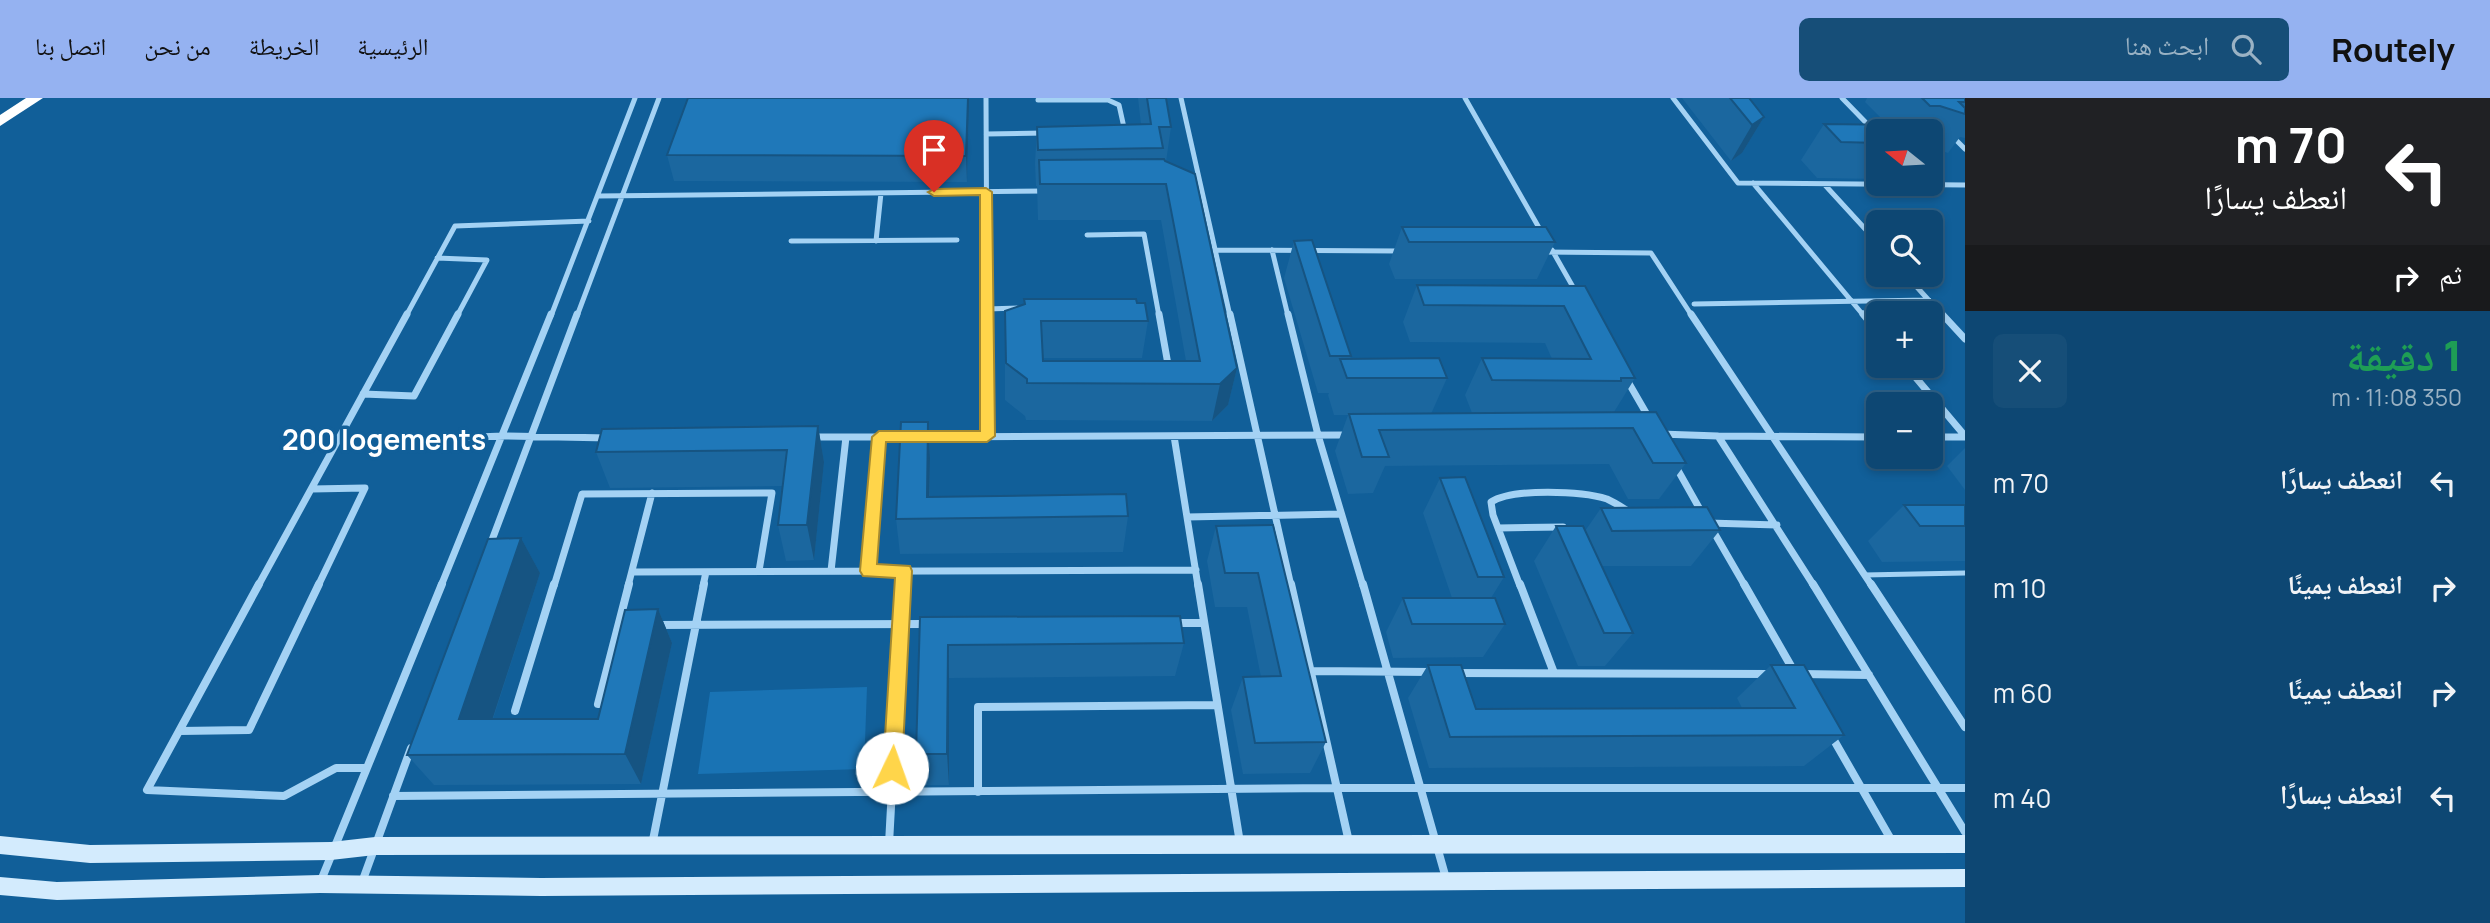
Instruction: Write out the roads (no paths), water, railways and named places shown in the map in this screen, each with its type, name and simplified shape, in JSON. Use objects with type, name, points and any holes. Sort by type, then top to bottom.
[{"type":"highway","points":[[0,109],[17,98]]},
{"type":"highway","points":[[0,122],[36,98]]},
{"type":"main road","points":[[0,845],[90,854],[331,850],[375,846],[1240,843],[1965,845]]},
{"type":"main road","points":[[0,886],[57,891],[320,884],[1447,882],[1965,878]]},
{"type":"street","points":[[320,884],[331,850],[504,436],[635,98]]},
{"type":"street","points":[[486,553],[659,98]]},
{"type":"street","points":[[986,98],[987,436]]},
{"type":"street","points":[[1181,98],[1349,844]]},
{"type":"street","points":[[1465,98],[1581,300]]},
{"type":"street","points":[[1673,98],[1738,183],[1866,184]]},
{"type":"street","points":[[1842,98],[1866,123]]},
{"type":"street","points":[[1038,100],[1108,100],[1119,105],[1127,144]]},
{"type":"street","points":[[1111,132],[1125,132]]},
{"type":"street","points":[[1948,132],[1965,149]]},
{"type":"street","points":[[986,134],[1055,133]]},
{"type":"street","points":[[1753,183],[1866,318]]},
{"type":"street","points":[[1824,184],[1866,230]]},
{"type":"street","points":[[1943,184],[1965,185]]},
{"type":"street","points":[[1188,189],[1202,189]]},
{"type":"street","points":[[598,197],[1054,191]]},
{"type":"street","points":[[876,240],[881,193]]},
{"type":"street","points":[[366,768],[336,768],[284,796],[147,790],[455,226],[589,221]]},
{"type":"street","points":[[1087,235],[1144,234],[1170,376],[1156,376]]},
{"type":"street","points":[[791,241],[957,240]]},
{"type":"street","points":[[1215,250],[1406,251]]},
{"type":"street","points":[[1272,250],[1318,435],[1389,672],[1447,882]]},
{"type":"street","points":[[1540,252],[1651,253],[1965,727]]},
{"type":"street","points":[[363,394],[414,396],[487,260],[437,258]]},
{"type":"street","points":[[1917,287],[1965,339]]},
{"type":"street","points":[[1694,304],[1929,300]]},
{"type":"street","points":[[1144,307],[1157,307]]},
{"type":"street","points":[[987,309],[1026,308]]},
{"type":"street","points":[[1623,373],[1664,445]]},
{"type":"street","points":[[1916,378],[1965,437]]},
{"type":"street","points":[[1644,434],[1866,437]]},
{"type":"street","points":[[805,437],[1359,435]]},
{"type":"street","points":[[420,439],[504,436],[613,438]]},
{"type":"street","points":[[1174,436],[1240,843]]},
{"type":"street","points":[[1718,436],[1777,525],[1965,832]]},
{"type":"street","points":[[831,571],[846,437]]},
{"type":"street","points":[[869,571],[879,437]]},
{"type":"street","points":[[1943,437],[1965,437]]},
{"type":"street","points":[[1670,456],[1802,685]]},
{"type":"street","points":[[180,731],[249,730],[365,488],[312,489]]},
{"type":"street","points":[[515,711],[582,494],[772,493],[759,572]]},
{"type":"street","points":[[598,704],[652,494]]},
{"type":"street","points":[[1554,673],[1498,528],[1491,502],[1499,497],[1512,495],[1608,498],[1621,504],[1635,520]]},
{"type":"street","points":[[1187,517],[1341,514]]},
{"type":"street","points":[[1694,524],[1777,525]]},
{"type":"street","points":[[1498,528],[1575,527]]},
{"type":"street","points":[[632,572],[1196,570]]},
{"type":"street","points":[[888,845],[904,571]]},
{"type":"street","points":[[652,845],[706,572]]},
{"type":"street","points":[[1163,623],[1204,623]]},
{"type":"street","points":[[644,625],[942,624]]},
{"type":"street","points":[[618,626],[631,626]]},
{"type":"street","points":[[1310,671],[1869,675]]},
{"type":"street","points":[[978,792],[978,707],[1217,705]]},
{"type":"street","points":[[1828,730],[1893,844]]},
{"type":"street","points":[[361,885],[413,745]]},
{"type":"street","points":[[393,796],[1337,788],[1965,788]]},
{"type":"lane","points":[[1864,575],[1965,573]]},
{"type":"lane","points":[[1955,712],[1965,712]]},
{"type":"district","name":"200 logements","points":[[384,439]]}]
